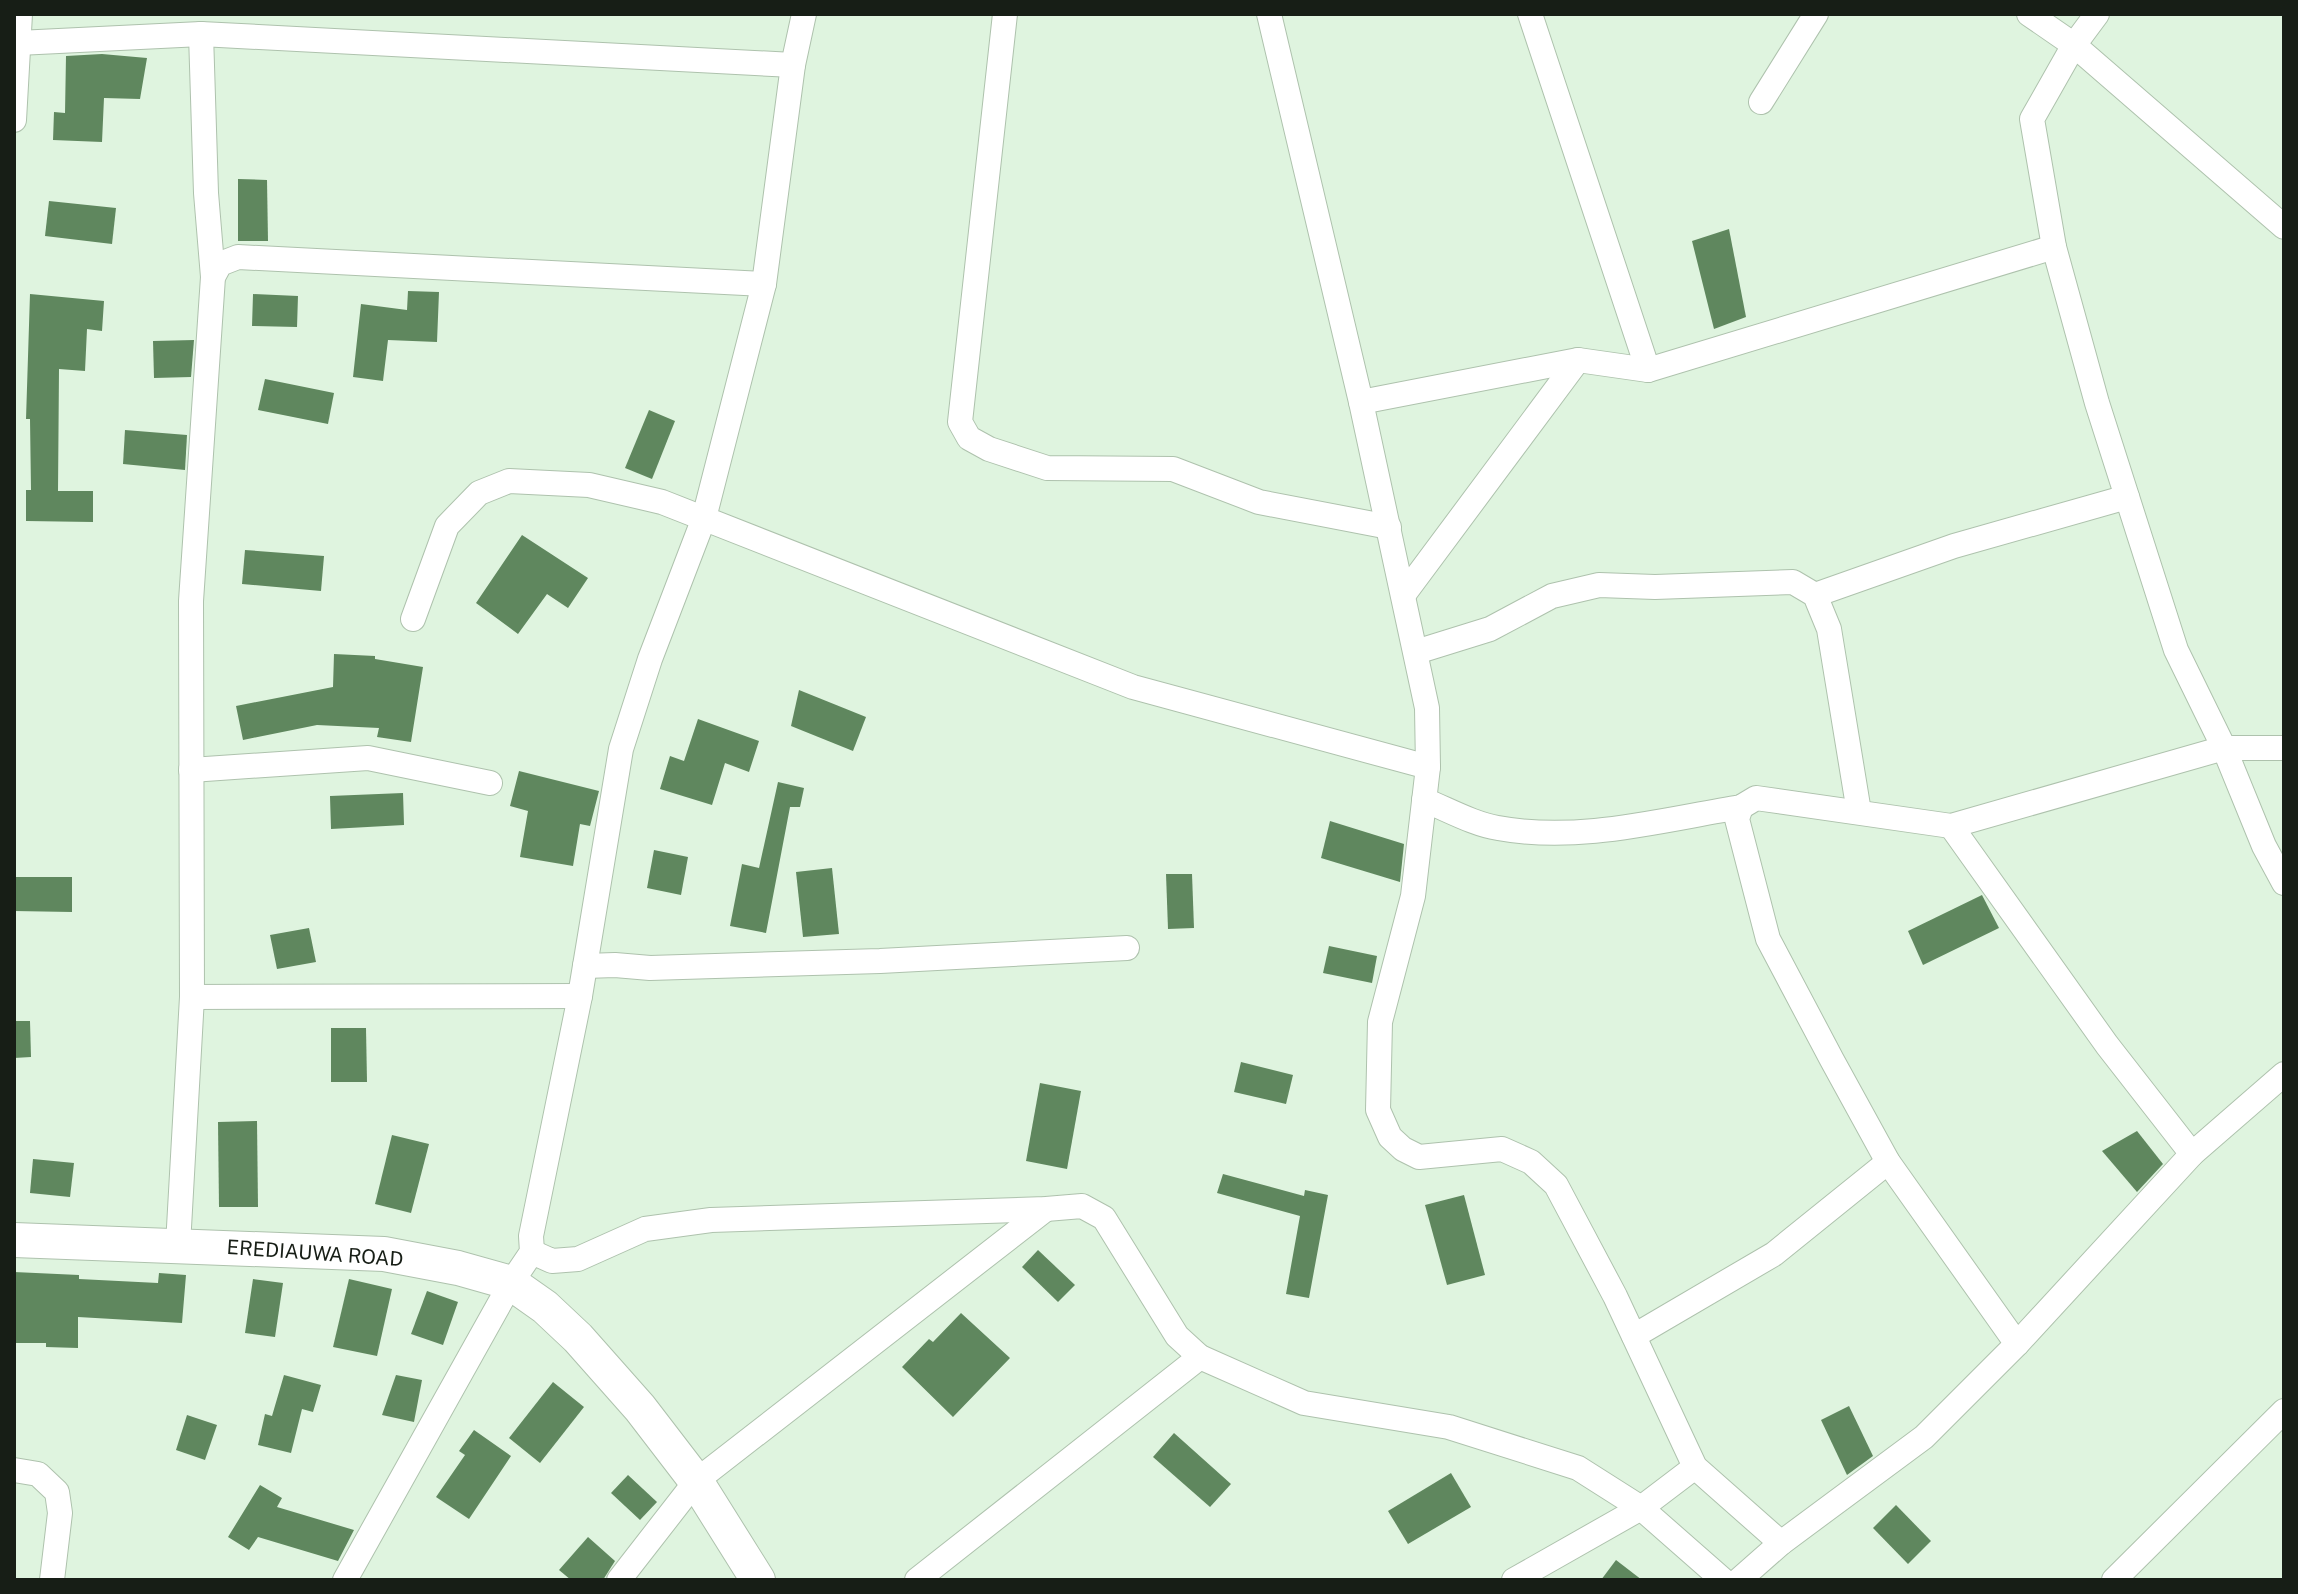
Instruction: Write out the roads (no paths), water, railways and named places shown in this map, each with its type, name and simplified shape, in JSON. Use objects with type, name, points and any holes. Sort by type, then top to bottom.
[{"type":"street","points":[[14,120],[20,14]]},
{"type":"street","points":[[345,1580],[511,1283],[532,1252],[531,1236],[580,996],[621,749],[650,659],[704,518],[764,284],[793,65],[804,14]]},
{"type":"street","points":[[1005,14],[960,422],[969,438],[989,449],[1047,468],[1173,469],[1259,502],[1389,527]]},
{"type":"street","points":[[1269,14],[1361,402],[1427,708],[1428,767],[1413,896],[1380,1022],[1378,1110],[1390,1137],[1403,1149],[1419,1157],[1502,1149],[1531,1162],[1556,1185],[1634,1336],[1695,1467],[1781,1543]]},
{"type":"street","points":[[1530,14],[1648,370]]},
{"type":"street","points":[[1761,102],[1816,14]]},
{"type":"street","points":[[2029,14],[2074,45],[2284,227]]},
{"type":"street","points":[[2097,14],[2074,45],[2032,119],[2054,247],[2097,403],[2176,650],[2224,748],[2264,846],[2284,883]]},
{"type":"street","points":[[18,43],[201,34],[793,65]]},
{"type":"street","points":[[178,1245],[192,997],[191,601],[213,277],[206,193],[201,34]]},
{"type":"street","points":[[1361,402],[1578,360],[1648,370],[2054,247]]},
{"type":"street","points":[[213,277],[220,264],[238,257],[764,284]]},
{"type":"street","points":[[1404,594],[1578,360]]},
{"type":"street","points":[[413,619],[447,526],[479,493],[509,481],[589,485],[662,502],[1133,687],[1428,767]]},
{"type":"street","points":[[1815,595],[1954,546],[2127,497]]},
{"type":"street","points":[[1416,652],[1490,629],[1552,596],[1599,585],[1655,587],[1793,582],[1815,595],[1829,629],[1859,812]]},
{"type":"street","points":[[1424,800],[1495,828],[1544,833],[1586,833],[1741,807],[1756,798],[1951,826],[2224,748],[2284,748]]},
{"type":"street","points":[[191,770],[368,758],[490,783]]},
{"type":"street","points":[[1741,807],[1737,819],[1768,939],[1888,1162],[2017,1344]]},
{"type":"street","points":[[1951,826],[2107,1045],[2192,1154]]},
{"type":"street","points":[[585,966],[650,968],[865,961],[1127,948]]},
{"type":"street","points":[[192,997],[580,996]]},
{"type":"street","points":[[1739,1580],[1781,1543],[1924,1437],[2017,1344],[2192,1154],[2284,1074]]},
{"type":"street","points":[[1634,1336],[1774,1254],[1888,1162]]},
{"type":"street","points":[[532,1252],[552,1261],[578,1259],[645,1229],[711,1220],[1082,1206],[1104,1218],[1177,1336],[1200,1357],[1304,1403],[1449,1427],[1578,1468],[1641,1508],[1723,1580]]},
{"type":"street","points":[[619,1580],[696,1481],[1046,1209]]},
{"type":"street","name":"EREDIAUWA ROAD","points":[[14,1240],[384,1254],[458,1268],[511,1283],[545,1307],[578,1338],[640,1408],[696,1481],[758,1580]]},
{"type":"street","points":[[917,1580],[1200,1357]]},
{"type":"street","points":[[2114,1580],[2284,1411]]},
{"type":"street","points":[[1514,1580],[1641,1508],[1695,1467]]},
{"type":"street","points":[[14,1470],[38,1474],[57,1492],[60,1513],[52,1580]]}]
